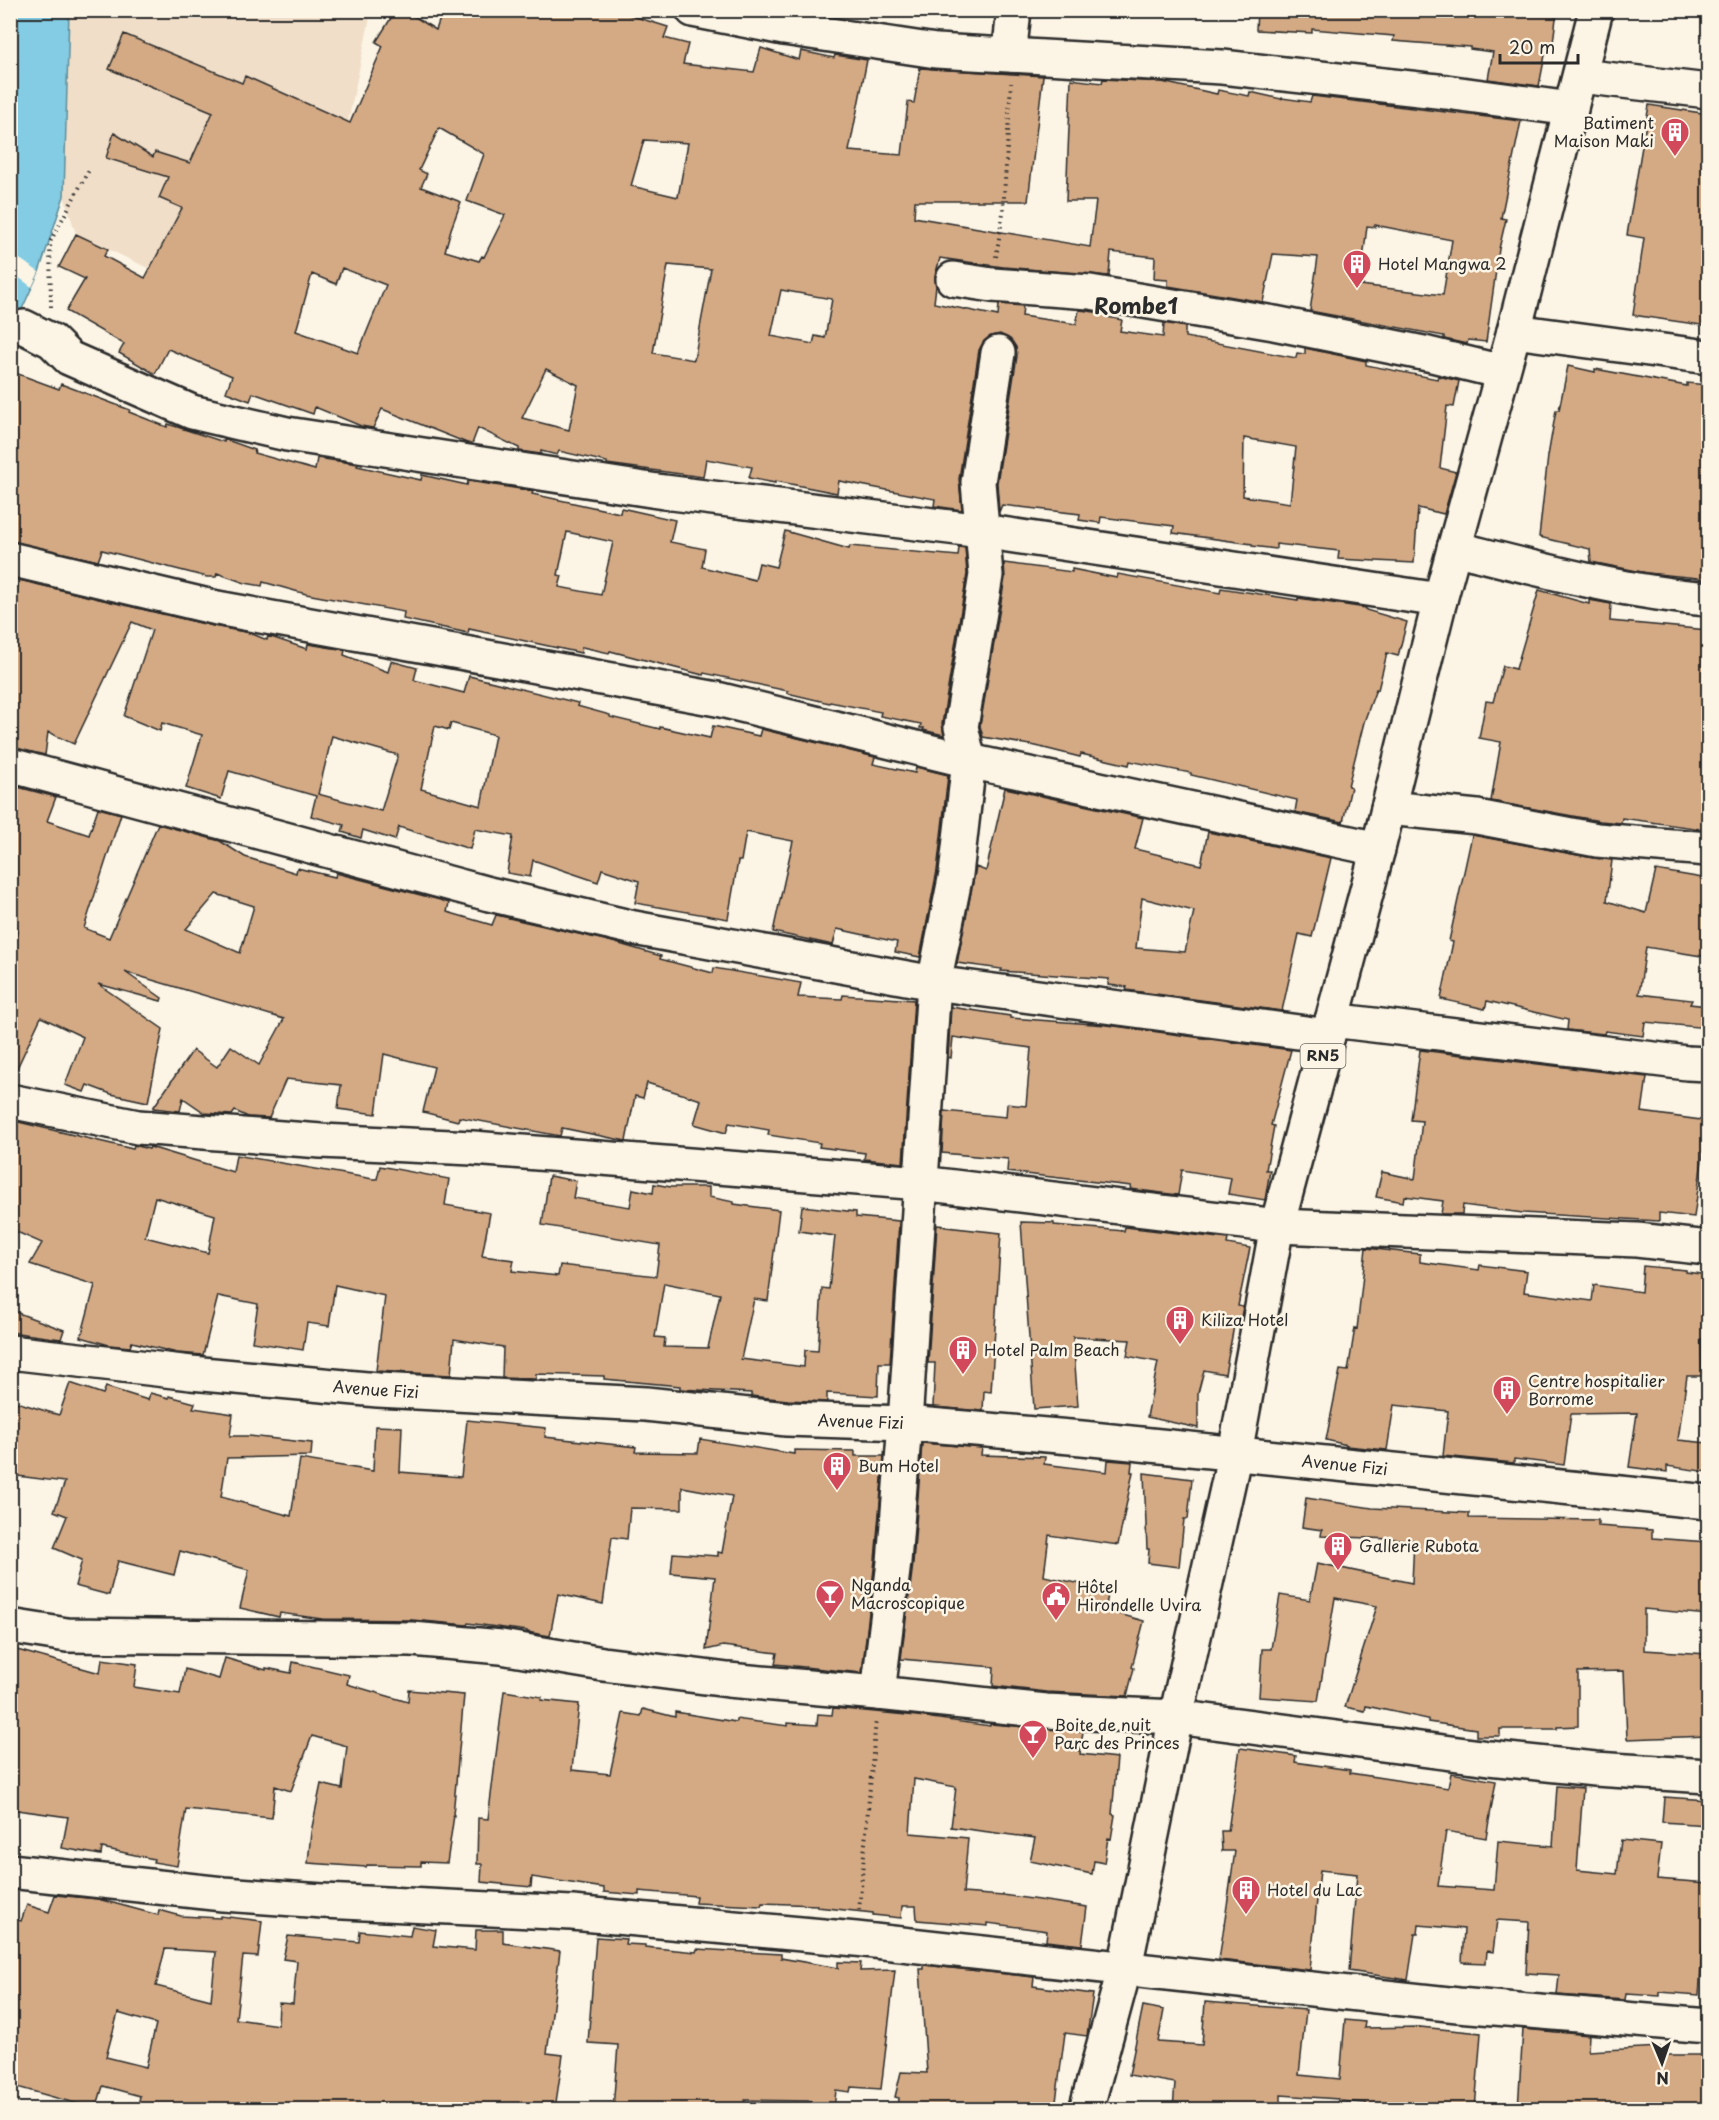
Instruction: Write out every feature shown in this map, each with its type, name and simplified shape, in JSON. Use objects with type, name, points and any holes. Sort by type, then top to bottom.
[{"type":"main road","points":[[693,10],[784,28],[926,50],[1222,67],[1446,92],[1571,109]]},
{"type":"main road","points":[[1013,55],[1011,38],[1014,10]]},
{"type":"main road","name":"RN5","points":[[1086,2109],[1125,1967],[1176,1717],[1235,1453],[1277,1226],[1378,849],[1440,600],[1514,331],[1596,10]]},
{"type":"main road","points":[[1580,76],[1708,91]]},
{"type":"main road","points":[[953,279],[992,285],[1090,292],[1228,315],[1428,354],[1502,372]]},
{"type":"main road","points":[[1514,331],[1708,357]]},
{"type":"main road","points":[[38,334],[69,358],[192,412],[287,434],[664,492],[982,531],[1440,600]]},
{"type":"main road","points":[[878,1693],[894,1562],[905,1423],[934,983],[956,874],[969,761],[961,727],[986,575],[978,482],[998,353]]},
{"type":"main road","points":[[1454,548],[1586,581],[1669,596],[1708,599]]},
{"type":"main road","points":[[10,559],[217,608],[717,699],[969,761],[1378,849]]},
{"type":"main road","points":[[10,765],[500,897],[634,928],[934,983],[1330,1028],[1708,1064]]},
{"type":"main road","points":[[1388,808],[1477,817],[1597,840],[1708,849]]},
{"type":"main road","points":[[10,1101],[138,1127],[228,1135],[473,1148],[921,1183],[1277,1226],[1637,1240],[1708,1248]]},
{"type":"main road","name":"Avenue Fizi","points":[[10,1353],[180,1372],[378,1390],[646,1404],[787,1419],[905,1423],[1082,1438],[1708,1502]]},
{"type":"main road","points":[[10,1626],[67,1635],[412,1639],[501,1647],[603,1664],[728,1680],[1046,1711],[1176,1717],[1595,1770],[1708,1776]]},
{"type":"main road","points":[[10,1871],[223,1894],[572,1913],[856,1939],[1458,2005],[1708,2026]]},
{"type":"path","points":[[992,285],[1003,213],[1013,55]]},
{"type":"path","points":[[38,334],[50,242],[90,168]]},
{"type":"path","points":[[856,1939],[878,1693]]},
{"type":"shaded area","points":[[365,10],[371,13],[348,122],[328,164],[150,269],[76,234],[64,196],[69,11]]},
{"type":"water","points":[[11,11],[69,11],[64,196],[39,272],[11,333]]},
{"type":"pier","points":[[11,253],[39,272],[32,287],[11,272]]},
{"type":"building","points":[[396,10],[404,10],[436,30],[443,10],[613,10],[668,27],[664,38],[688,44],[683,64],[754,72],[761,48],[799,60],[801,51],[834,58],[835,55],[867,60],[849,151],[902,155],[908,102],[914,103],[920,68],[1043,76],[1028,201],[915,201],[914,217],[1090,247],[1096,201],[1066,201],[1071,79],[1102,83],[1103,79],[1162,82],[1217,94],[1218,90],[1249,96],[1250,92],[1281,99],[1310,102],[1312,96],[1521,121],[1501,218],[1506,219],[1499,249],[1486,342],[1468,340],[1467,344],[1444,339],[1444,336],[1310,311],[1318,257],[1273,254],[1263,302],[1168,286],[1168,280],[1154,279],[1155,257],[1111,252],[1109,276],[1003,267],[940,258],[935,276],[934,303],[998,316],[999,304],[1023,306],[1022,316],[1076,324],[1079,310],[1088,311],[1107,314],[1107,317],[1122,320],[1120,331],[1163,337],[1164,323],[1185,327],[1185,337],[1296,358],[1297,353],[1305,354],[1305,348],[1366,361],[1366,365],[1459,381],[1454,407],[1447,406],[1440,468],[1456,472],[1444,514],[1418,508],[1414,563],[1338,559],[1339,551],[1276,544],[1276,549],[1252,546],[1252,544],[1173,533],[1174,526],[1101,517],[1100,523],[1079,520],[1080,514],[1002,505],[999,512],[997,483],[1017,356],[1016,347],[1010,339],[1000,334],[984,341],[979,350],[959,479],[962,510],[934,506],[935,499],[839,481],[837,493],[749,478],[752,467],[706,459],[703,477],[607,464],[607,462],[559,451],[557,455],[541,451],[541,454],[519,451],[519,448],[478,428],[472,444],[382,409],[373,428],[361,426],[315,407],[313,414],[253,393],[250,401],[226,392],[232,376],[168,349],[155,374],[119,353],[124,344],[66,311],[85,279],[59,267],[76,234],[108,249],[104,256],[145,278],[182,208],[159,198],[168,177],[106,158],[114,133],[153,157],[155,152],[190,163],[213,112],[109,69],[124,34],[242,83],[245,76],[350,123],[383,46],[376,42]],"holes":[[[439,128],[484,154],[467,201],[505,215],[484,257],[482,256],[479,261],[445,251],[461,202],[421,187],[427,174],[419,170]],[[644,140],[688,143],[678,197],[631,186]],[[1375,225],[1452,240],[1443,295],[1360,285],[1367,226],[1375,227]],[[668,265],[711,269],[694,360],[653,353]],[[342,268],[386,285],[358,353],[296,331],[312,274],[336,284]],[[781,290],[832,299],[825,338],[815,336],[813,344],[771,336]],[[546,369],[578,385],[569,430],[522,418]],[[1244,438],[1296,447],[1290,503],[1243,496]]]},
{"type":"building","points":[[1257,10],[1557,10],[1552,51],[1546,50],[1539,86],[1488,79],[1493,52],[1470,49],[1470,47],[1393,41],[1394,36],[1312,29],[1312,33],[1256,30]]},
{"type":"building","points":[[1649,105],[1708,114],[1708,326],[1633,315],[1644,238],[1627,235]]},
{"type":"building","points":[[1568,366],[1687,386],[1687,383],[1708,385],[1708,579],[1647,573],[1591,562],[1590,549],[1539,537],[1548,456],[1556,410],[1559,410]]},
{"type":"building","points":[[10,371],[59,389],[61,384],[130,410],[129,412],[167,427],[168,424],[224,442],[224,439],[255,450],[254,453],[315,470],[317,458],[358,464],[357,466],[421,480],[422,475],[467,485],[468,481],[533,491],[532,494],[620,513],[621,508],[675,520],[670,542],[705,549],[702,567],[755,580],[759,563],[776,567],[785,531],[849,549],[850,546],[958,556],[959,547],[965,548],[967,574],[942,724],[944,735],[923,730],[924,728],[920,728],[921,724],[880,716],[881,712],[829,703],[787,693],[788,691],[704,673],[703,675],[610,651],[609,653],[582,647],[581,653],[469,629],[468,633],[403,619],[404,612],[306,594],[263,582],[262,586],[245,583],[217,573],[216,577],[207,577],[102,550],[98,561],[10,541]],"holes":[[[567,532],[613,542],[601,595],[559,587],[562,576],[558,575]]]},
{"type":"building","points":[[1004,563],[1072,572],[1072,569],[1117,578],[1118,574],[1220,593],[1221,588],[1298,600],[1298,598],[1366,608],[1366,610],[1407,622],[1398,656],[1387,653],[1378,690],[1376,689],[1364,722],[1348,786],[1351,787],[1343,822],[1295,812],[1297,800],[1191,775],[1191,773],[1130,761],[1129,765],[1081,754],[1080,757],[1036,746],[983,737],[980,726],[1005,578]]},
{"type":"building","points":[[19,580],[250,633],[267,640],[268,636],[307,649],[308,644],[345,650],[344,655],[388,672],[391,661],[417,668],[414,680],[464,693],[469,676],[578,703],[577,706],[610,715],[610,717],[660,729],[660,727],[710,738],[713,726],[759,736],[761,729],[875,757],[873,764],[915,773],[916,767],[948,775],[937,871],[920,957],[895,952],[897,942],[837,929],[833,945],[773,932],[793,841],[746,832],[741,861],[738,861],[728,919],[635,903],[639,881],[602,869],[598,882],[533,860],[530,877],[507,873],[513,836],[475,829],[470,849],[399,827],[395,840],[363,830],[361,838],[342,832],[344,825],[311,816],[316,796],[229,771],[221,799],[186,788],[202,735],[162,723],[160,731],[124,716],[152,630],[132,622],[74,744],[48,732],[45,755],[10,747],[10,628]],"holes":[[[451,723],[495,735],[481,806],[421,789],[435,726],[449,730]],[[332,736],[398,755],[381,811],[318,794]]]},
{"type":"building","points":[[1539,590],[1589,604],[1589,600],[1611,604],[1610,621],[1708,630],[1708,830],[1622,818],[1621,823],[1600,821],[1491,801],[1501,742],[1479,738],[1486,701],[1493,702],[1503,666],[1516,669]]},
{"type":"building","points":[[10,785],[56,797],[47,821],[89,835],[98,808],[121,814],[84,928],[109,938],[158,824],[220,841],[245,857],[296,873],[297,868],[335,877],[336,873],[440,900],[449,903],[447,912],[492,925],[496,915],[609,941],[661,956],[660,959],[713,973],[714,968],[801,983],[798,997],[842,999],[843,995],[914,1000],[903,1163],[864,1159],[865,1153],[819,1147],[820,1143],[768,1135],[769,1130],[729,1123],[726,1133],[694,1124],[701,1100],[647,1083],[643,1098],[635,1096],[626,1141],[562,1128],[560,1136],[459,1117],[458,1121],[423,1112],[434,1067],[384,1054],[376,1114],[338,1109],[341,1085],[286,1079],[269,1118],[248,1117],[235,1111],[232,1115],[205,1113],[183,1098],[180,1111],[153,1108],[193,1050],[217,1067],[231,1046],[259,1065],[284,1019],[125,972],[162,998],[161,1001],[98,984],[163,1029],[148,1102],[111,1094],[87,1085],[84,1092],[65,1085],[83,1037],[41,1017],[10,1083],[10,958],[18,930],[10,927]],"holes":[[[216,894],[254,906],[240,953],[186,929]]]},
{"type":"building","points":[[1005,788],[1143,818],[1135,849],[1201,865],[1208,832],[1331,858],[1312,937],[1299,934],[1282,1011],[1126,990],[1127,987],[1108,985],[1109,979],[1001,971],[1002,969],[957,963],[976,867],[986,871]],"holes":[[[1142,898],[1194,911],[1185,952],[1136,948]]]},
{"type":"building","points":[[1472,835],[1612,860],[1607,901],[1646,913],[1656,870],[1708,879],[1708,957],[1646,947],[1639,994],[1692,1000],[1690,1004],[1708,1006],[1708,1028],[1645,1022],[1643,1036],[1605,1031],[1604,1034],[1567,1030],[1568,1020],[1487,1001],[1485,1009],[1441,999],[1453,942],[1449,941]]},
{"type":"building","points":[[951,1007],[1010,1016],[1010,1018],[1107,1025],[1291,1050],[1271,1125],[1274,1126],[1266,1170],[1270,1170],[1265,1200],[1228,1194],[1231,1178],[1182,1170],[1178,1195],[1130,1189],[1131,1186],[1007,1172],[1008,1159],[942,1153],[944,1111],[1006,1117],[1007,1104],[1026,1106],[1031,1048],[953,1037],[951,1058],[948,1057]]},
{"type":"building","points":[[1420,1050],[1647,1077],[1642,1112],[1708,1121],[1708,1154],[1703,1153],[1694,1217],[1659,1213],[1659,1221],[1523,1213],[1463,1205],[1462,1214],[1441,1214],[1443,1201],[1404,1196],[1403,1202],[1376,1197],[1382,1172],[1415,1179],[1422,1121],[1411,1120]]},
{"type":"building","points":[[10,1120],[133,1149],[134,1145],[149,1149],[150,1147],[233,1172],[236,1155],[373,1179],[377,1179],[380,1166],[449,1179],[445,1205],[490,1213],[482,1256],[514,1260],[512,1271],[558,1276],[560,1265],[656,1276],[660,1245],[542,1225],[549,1176],[576,1181],[573,1198],[630,1207],[633,1189],[653,1193],[654,1184],[671,1187],[709,1187],[709,1197],[734,1202],[734,1204],[779,1210],[768,1301],[754,1299],[741,1359],[804,1367],[805,1350],[818,1351],[822,1288],[829,1289],[835,1236],[799,1231],[802,1206],[856,1212],[856,1217],[899,1221],[890,1363],[879,1363],[878,1396],[827,1393],[827,1402],[751,1396],[751,1393],[680,1389],[680,1386],[604,1379],[604,1376],[536,1374],[536,1379],[502,1378],[503,1347],[454,1339],[451,1375],[376,1371],[385,1296],[335,1285],[329,1326],[307,1323],[303,1350],[252,1342],[258,1304],[218,1296],[203,1355],[177,1353],[132,1342],[130,1347],[109,1345],[81,1337],[95,1285],[30,1264],[42,1243],[10,1229]],"holes":[[[155,1197],[215,1215],[208,1253],[145,1237]],[[664,1283],[720,1294],[708,1348],[664,1347],[665,1338],[655,1337]]]},
{"type":"building","points":[[1021,1222],[1054,1223],[1054,1225],[1124,1231],[1125,1227],[1228,1239],[1227,1244],[1250,1248],[1238,1306],[1243,1307],[1239,1327],[1234,1326],[1225,1374],[1204,1370],[1198,1393],[1198,1428],[1147,1417],[1158,1362],[1127,1356],[1130,1340],[1073,1337],[1078,1406],[1034,1409]]},
{"type":"building","points":[[937,1225],[1001,1233],[991,1392],[984,1391],[983,1411],[933,1407],[935,1363],[928,1363]]},
{"type":"building","points":[[1366,1248],[1420,1254],[1420,1262],[1479,1270],[1480,1265],[1527,1271],[1524,1292],[1592,1301],[1594,1285],[1641,1292],[1643,1266],[1686,1270],[1686,1272],[1708,1275],[1708,1340],[1701,1339],[1702,1376],[1687,1376],[1678,1440],[1708,1443],[1708,1472],[1667,1466],[1667,1472],[1629,1467],[1637,1413],[1571,1414],[1564,1465],[1514,1459],[1514,1463],[1443,1456],[1448,1411],[1394,1405],[1387,1450],[1346,1446],[1326,1440],[1340,1370],[1348,1371],[1355,1328],[1357,1329]]},
{"type":"building","points":[[10,1310],[64,1330],[61,1339],[10,1332]]},
{"type":"building","points":[[70,1383],[103,1394],[106,1387],[148,1400],[150,1393],[169,1398],[169,1396],[195,1403],[193,1408],[233,1414],[230,1436],[312,1443],[311,1456],[227,1458],[221,1497],[291,1516],[300,1459],[373,1471],[375,1426],[402,1427],[400,1472],[461,1477],[467,1420],[546,1428],[545,1437],[636,1447],[635,1452],[698,1453],[700,1439],[794,1454],[794,1450],[855,1451],[855,1456],[884,1456],[862,1673],[775,1664],[777,1653],[723,1646],[706,1650],[715,1577],[671,1573],[673,1553],[718,1556],[718,1552],[722,1553],[732,1496],[682,1487],[682,1509],[630,1508],[627,1539],[612,1537],[603,1604],[558,1594],[550,1636],[468,1623],[467,1625],[412,1620],[322,1619],[280,1613],[279,1617],[240,1608],[249,1570],[180,1551],[174,1575],[118,1561],[109,1595],[75,1586],[82,1560],[54,1548],[67,1516],[54,1511],[65,1482],[10,1475],[10,1400],[59,1415]]},
{"type":"building","points":[[922,1443],[982,1448],[981,1455],[1045,1457],[1044,1464],[1107,1472],[1108,1460],[1132,1462],[1131,1472],[1133,1472],[1118,1545],[1049,1535],[1044,1576],[1109,1590],[1105,1610],[1144,1621],[1127,1696],[1047,1692],[993,1686],[994,1667],[901,1659],[913,1564]]},
{"type":"building","points":[[1144,1473],[1192,1479],[1188,1519],[1184,1519],[1179,1567],[1148,1563]]},
{"type":"building","points":[[1306,1498],[1372,1508],[1469,1513],[1469,1518],[1598,1520],[1598,1526],[1652,1530],[1652,1538],[1708,1542],[1708,1615],[1644,1609],[1644,1650],[1708,1654],[1708,1736],[1627,1739],[1624,1671],[1578,1672],[1578,1726],[1557,1727],[1557,1729],[1500,1729],[1500,1736],[1476,1736],[1476,1729],[1428,1722],[1428,1719],[1366,1706],[1365,1711],[1345,1707],[1377,1606],[1335,1598],[1318,1701],[1259,1697],[1262,1649],[1271,1649],[1280,1595],[1310,1600],[1317,1563],[1412,1583],[1414,1540],[1321,1536],[1322,1530],[1302,1527]]},
{"type":"building","points":[[10,1648],[100,1673],[102,1659],[137,1664],[134,1687],[180,1694],[185,1669],[219,1679],[225,1658],[266,1670],[266,1668],[291,1673],[293,1662],[349,1675],[347,1684],[408,1702],[409,1690],[464,1695],[454,1815],[447,1863],[421,1862],[421,1866],[367,1865],[366,1867],[308,1863],[311,1832],[321,1784],[342,1789],[347,1746],[312,1736],[291,1791],[275,1786],[272,1818],[186,1809],[177,1866],[102,1848],[101,1855],[62,1848],[68,1817],[10,1809],[15,1767],[10,1766]]},
{"type":"building","points":[[504,1691],[542,1697],[541,1700],[579,1704],[572,1770],[610,1774],[623,1713],[641,1716],[643,1709],[675,1717],[675,1712],[736,1722],[736,1719],[788,1726],[788,1723],[817,1725],[818,1714],[832,1715],[833,1708],[990,1726],[990,1724],[1083,1731],[1080,1754],[1117,1758],[1112,1814],[1115,1815],[1111,1839],[1108,1838],[1104,1863],[1094,1861],[1092,1874],[1030,1861],[1035,1838],[951,1827],[956,1787],[914,1779],[910,1833],[968,1838],[963,1893],[1003,1895],[1087,1907],[1082,1945],[1046,1941],[1047,1931],[988,1923],[988,1926],[917,1920],[916,1906],[902,1906],[901,1918],[817,1907],[817,1905],[762,1903],[761,1906],[695,1903],[696,1896],[639,1891],[639,1895],[604,1892],[604,1888],[532,1877],[531,1887],[481,1882],[482,1864],[477,1864],[478,1818],[488,1819]]},
{"type":"building","points":[[1240,1748],[1296,1756],[1295,1762],[1350,1770],[1350,1773],[1448,1788],[1451,1773],[1496,1781],[1486,1838],[1446,1831],[1438,1886],[1494,1890],[1498,1841],[1553,1846],[1557,1786],[1583,1788],[1577,1870],[1617,1874],[1621,1840],[1661,1844],[1657,1879],[1708,1883],[1708,1940],[1703,1939],[1699,1995],[1660,1992],[1660,1996],[1626,1994],[1625,2000],[1557,1995],[1559,1975],[1526,1973],[1529,1922],[1497,1920],[1493,1952],[1487,1951],[1486,1963],[1462,1962],[1464,1929],[1419,1925],[1418,1934],[1415,1934],[1408,1980],[1349,1971],[1357,1874],[1320,1870],[1310,1970],[1219,1960],[1235,1851],[1222,1851],[1221,1831],[1228,1831]]},
{"type":"building","points":[[1664,1797],[1708,1800],[1708,1825],[1662,1822]]},
{"type":"building","points":[[55,1895],[98,1899],[158,1915],[159,1910],[181,1916],[220,1918],[220,1916],[262,1921],[258,1957],[243,1956],[236,2019],[278,2025],[279,2003],[293,2004],[297,1961],[283,1959],[288,1936],[359,1942],[360,1931],[410,1936],[412,1926],[436,1930],[433,1946],[475,1950],[476,1930],[503,1930],[503,1943],[560,1951],[547,2053],[563,2055],[555,2109],[153,2109],[138,2106],[140,2096],[103,2086],[96,2109],[10,2085],[10,1917],[21,1921],[27,1905],[49,1912]],"holes":[[[165,1949],[216,1952],[211,2000],[156,1986]],[[118,2013],[156,2024],[146,2067],[106,2057]]]},
{"type":"building","points":[[596,1937],[626,1939],[625,1944],[645,1945],[645,1947],[696,1952],[697,1949],[781,1954],[781,1958],[838,1968],[838,1962],[861,1963],[860,1971],[895,1970],[881,2089],[851,2087],[850,2092],[836,2090],[834,2109],[811,2109],[811,2101],[745,2100],[744,2109],[613,2109],[618,2045],[588,2043]]},
{"type":"building","points":[[924,1965],[1034,1977],[1033,1986],[1093,1994],[1087,2036],[1065,2033],[1055,2109],[1018,2105],[1018,2109],[898,2109],[899,2098],[895,2097],[901,2072],[927,2073],[920,1969],[924,1969]]},
{"type":"building","points":[[1205,2002],[1306,2010],[1299,2075],[1340,2079],[1345,2020],[1365,2022],[1364,2028],[1420,2027],[1481,2033],[1475,2109],[1367,2109],[1366,2103],[1281,2095],[1281,2109],[1173,2109],[1175,2083],[1129,2075],[1143,2006],[1164,2010],[1158,2042],[1202,2045]]},
{"type":"building","points":[[1523,2029],[1589,2035],[1588,2051],[1660,2047],[1660,2055],[1708,2055],[1708,2105],[1688,2105],[1688,2109],[1518,2109]]},
{"type":"place","name":"Batiment Maison Maki","points":[[1675,158]]},
{"type":"place","name":"Hotel Mangwa 2","points":[[1357,290]]},
{"type":"place","name":"Kiliza Hotel","points":[[1180,1346]]},
{"type":"place","name":"Hotel Palm Beach","points":[[963,1376]]},
{"type":"place","name":"Centre hospitalier Borrome","points":[[1507,1416]]},
{"type":"place","name":"Bum Hotel","points":[[837,1492]]},
{"type":"place","name":"Gallerie Rubota","points":[[1338,1572]]},
{"type":"place","name":"Nganda Macroscopique","points":[[830,1620]]},
{"type":"place","name":"Hôtel Hirondelle Uvira","points":[[1056,1622]]},
{"type":"place","name":"Boite de nuit Parc des Princes","points":[[1033,1760]]},
{"type":"place","name":"Hotel du Lac","points":[[1246,1916]]},
{"type":"district","name":"Rombe1","points":[[1136,306]]}]
